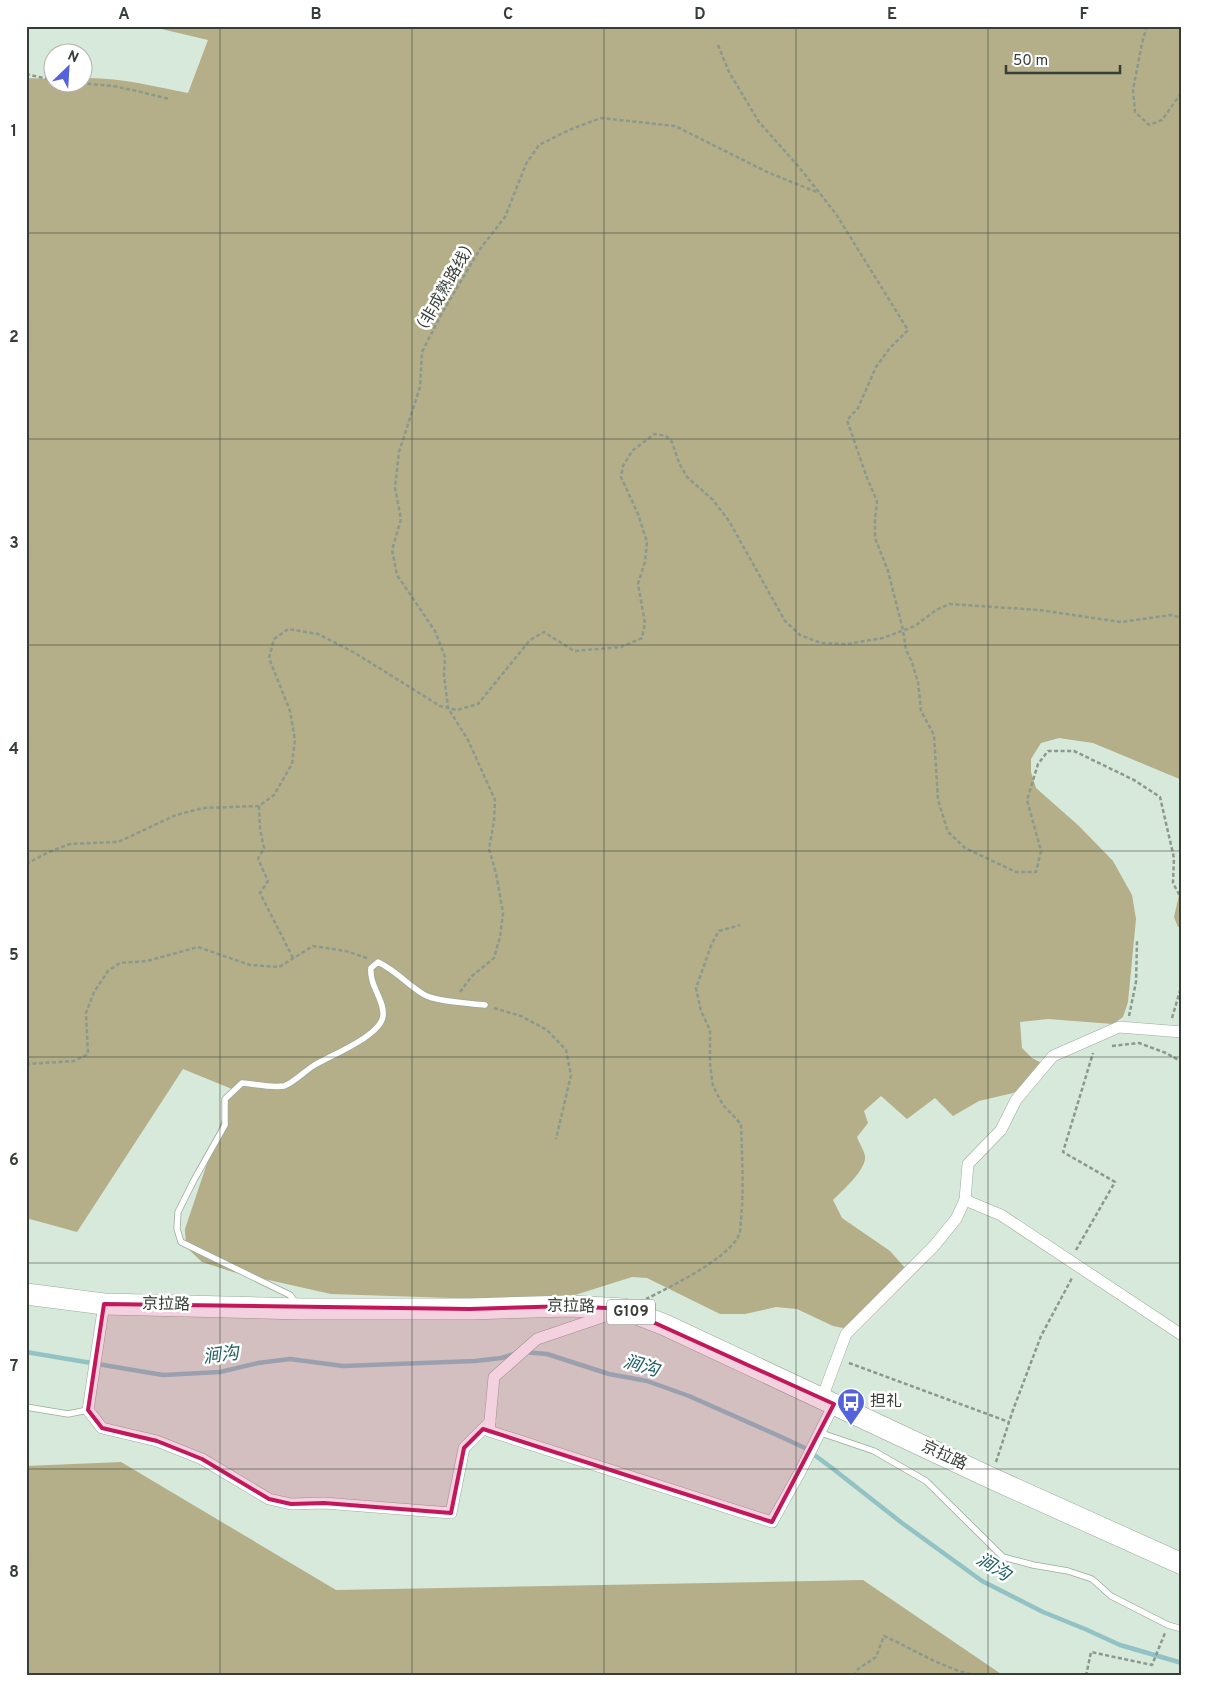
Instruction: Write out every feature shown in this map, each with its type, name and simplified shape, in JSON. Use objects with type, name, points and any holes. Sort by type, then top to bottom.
[{"type":"highway","name":"京拉路","points":[[26,1294],[104,1304],[301,1309],[470,1309],[570,1306],[624,1309],[665,1324],[991,1478],[1182,1564]]},
{"type":"street","points":[[624,1309],[537,1338],[494,1377],[490,1431],[772,1522],[821,1433],[838,1359],[846,1334],[934,1246],[956,1219],[965,1200],[968,1164],[1001,1130],[1016,1100],[1053,1056],[1119,1026],[1182,1032]]},
{"type":"street","points":[[965,1200],[1001,1216],[1182,1335]]},
{"type":"street","points":[[104,1304],[88,1410],[102,1428],[157,1441],[202,1459],[269,1499],[291,1504],[324,1503],[451,1513],[464,1448],[490,1422]]},
{"type":"lane","points":[[301,1309],[290,1295],[181,1242],[177,1228],[178,1212],[225,1125],[225,1099],[242,1083],[286,1086],[312,1066],[364,1038],[378,1026],[383,1016],[381,1004],[370,977],[371,968],[378,962],[394,971],[424,995],[485,1005]]},
{"type":"lane","points":[[26,1407],[68,1414],[88,1410]]},
{"type":"lane","points":[[821,1433],[874,1451],[926,1481],[1003,1557],[1033,1565],[1068,1571],[1092,1579],[1112,1596],[1168,1625],[1182,1629]]},
{"type":"path","points":[[1147,26],[1133,90],[1135,112],[1150,125],[1162,120],[1182,92]]},
{"type":"path","points":[[718,45],[729,72],[759,122],[799,167],[836,214],[908,330],[890,348],[876,367],[858,408],[848,420],[867,478],[877,501],[875,538],[888,571],[903,630],[906,650],[918,682],[920,711],[934,736],[938,800],[948,832],[965,848],[1016,872],[1036,872],[1041,851],[1027,800],[1038,764],[1048,751],[1074,750],[1134,780],[1160,797],[1174,858],[1173,883],[1182,900]]},
{"type":"path","points":[[26,74],[42,78]]},
{"type":"path","points":[[92,85],[121,88],[169,99]]},
{"type":"path","name":"（非成熟路线）","points":[[448,708],[444,675],[445,657],[435,631],[397,576],[392,550],[401,519],[395,488],[399,452],[420,387],[422,352],[442,312],[480,249],[505,217],[526,164],[539,144],[601,118],[675,126],[767,172],[820,193]]},
{"type":"path","points":[[26,864],[70,844],[118,842],[176,815],[203,808],[259,806],[274,795],[292,764],[295,740],[290,711],[269,658],[274,639],[288,629],[318,634],[355,654],[440,706],[457,710],[478,704],[530,640],[544,632],[574,651],[621,647],[642,638],[645,623],[638,584],[645,562],[647,542],[638,514],[621,477],[624,466],[632,451],[654,434],[666,436],[672,442],[679,463],[687,477],[713,500],[729,521],[785,621],[800,635],[821,643],[847,644],[883,638],[915,626],[936,610],[950,604],[1039,610],[1121,622],[1171,615],[1182,618]]},
{"type":"path","points":[[448,708],[468,740],[495,800],[494,821],[489,849],[496,873],[503,913],[500,937],[494,958],[472,976],[453,1001]]},
{"type":"path","points":[[259,806],[260,829],[264,848],[258,859],[268,881],[260,894],[293,958]]},
{"type":"path","points":[[624,1309],[690,1275],[710,1262],[726,1251],[739,1234],[742,1203],[741,1124],[723,1105],[713,1086],[710,1064],[710,1030],[701,1011],[696,988],[712,943],[719,931],[740,925]]},
{"type":"path","points":[[1127,1027],[1136,982],[1137,941]]},
{"type":"path","points":[[26,1064],[74,1061],[88,1054],[86,1013],[94,992],[108,971],[120,963],[146,961],[198,947],[250,965],[279,966],[313,946],[346,951],[378,962]]},
{"type":"path","points":[[1168,1031],[1182,984]]},
{"type":"path","points":[[485,1005],[521,1016],[547,1030],[566,1050],[571,1075],[556,1139]]},
{"type":"path","points":[[1104,1046],[1139,1043],[1166,1053],[1182,1062]]},
{"type":"path","points":[[991,1478],[1009,1422],[1041,1336],[1115,1182],[1063,1152],[1095,1047]]},
{"type":"path","points":[[838,1359],[1009,1422]]},
{"type":"path","points":[[1086,1676],[1091,1652],[1152,1665],[1168,1625]]},
{"type":"path","points":[[854,1676],[858,1669],[876,1657],[884,1636],[911,1648],[935,1662],[967,1674],[989,1676]]},
{"type":"highlighted area","points":[[104,1304],[470,1309],[570,1306],[624,1309],[834,1404],[772,1522],[483,1429],[464,1448],[451,1513],[324,1503],[291,1504],[269,1499],[202,1459],[157,1441],[102,1428],[88,1410]]},
{"type":"shaded area","points":[[149,26],[1182,26],[1182,780],[1093,743],[1059,738],[1041,743],[1031,759],[1031,772],[1036,788],[1079,826],[1113,861],[1132,895],[1136,919],[1128,1002],[1123,1017],[1113,1024],[1048,1019],[1020,1022],[1022,1048],[1032,1058],[1049,1067],[1036,1079],[1013,1093],[979,1101],[953,1116],[935,1098],[907,1119],[881,1096],[864,1111],[868,1123],[857,1137],[865,1156],[865,1161],[853,1180],[833,1200],[842,1218],[890,1251],[906,1269],[857,1324],[843,1328],[833,1326],[797,1309],[776,1307],[745,1314],[720,1314],[647,1278],[632,1277],[575,1295],[536,1301],[331,1294],[233,1272],[202,1262],[186,1247],[185,1229],[232,1089],[183,1069],[77,1232],[26,1218],[26,78],[42,79],[42,92],[92,92],[92,78],[96,78],[136,82],[188,93],[208,40]]},
{"type":"shaded area","points":[[1182,882],[1182,927],[1178,927],[1174,917]]},
{"type":"shaded area","points":[[121,1462],[336,1590],[863,1580],[1004,1676],[26,1676],[26,1466]]},
{"type":"waterway","name":"涧沟","points":[[26,1352],[163,1375],[220,1372],[258,1363],[290,1359],[343,1366],[475,1361],[501,1358],[514,1354]]},
{"type":"waterway","name":"涧沟","points":[[524,1352],[547,1354],[609,1374],[647,1381],[689,1396],[805,1448],[902,1523],[982,1581],[1043,1612],[1120,1645],[1182,1663]]},
{"type":"place","name":"担礼","points":[[851,1426]]}]
